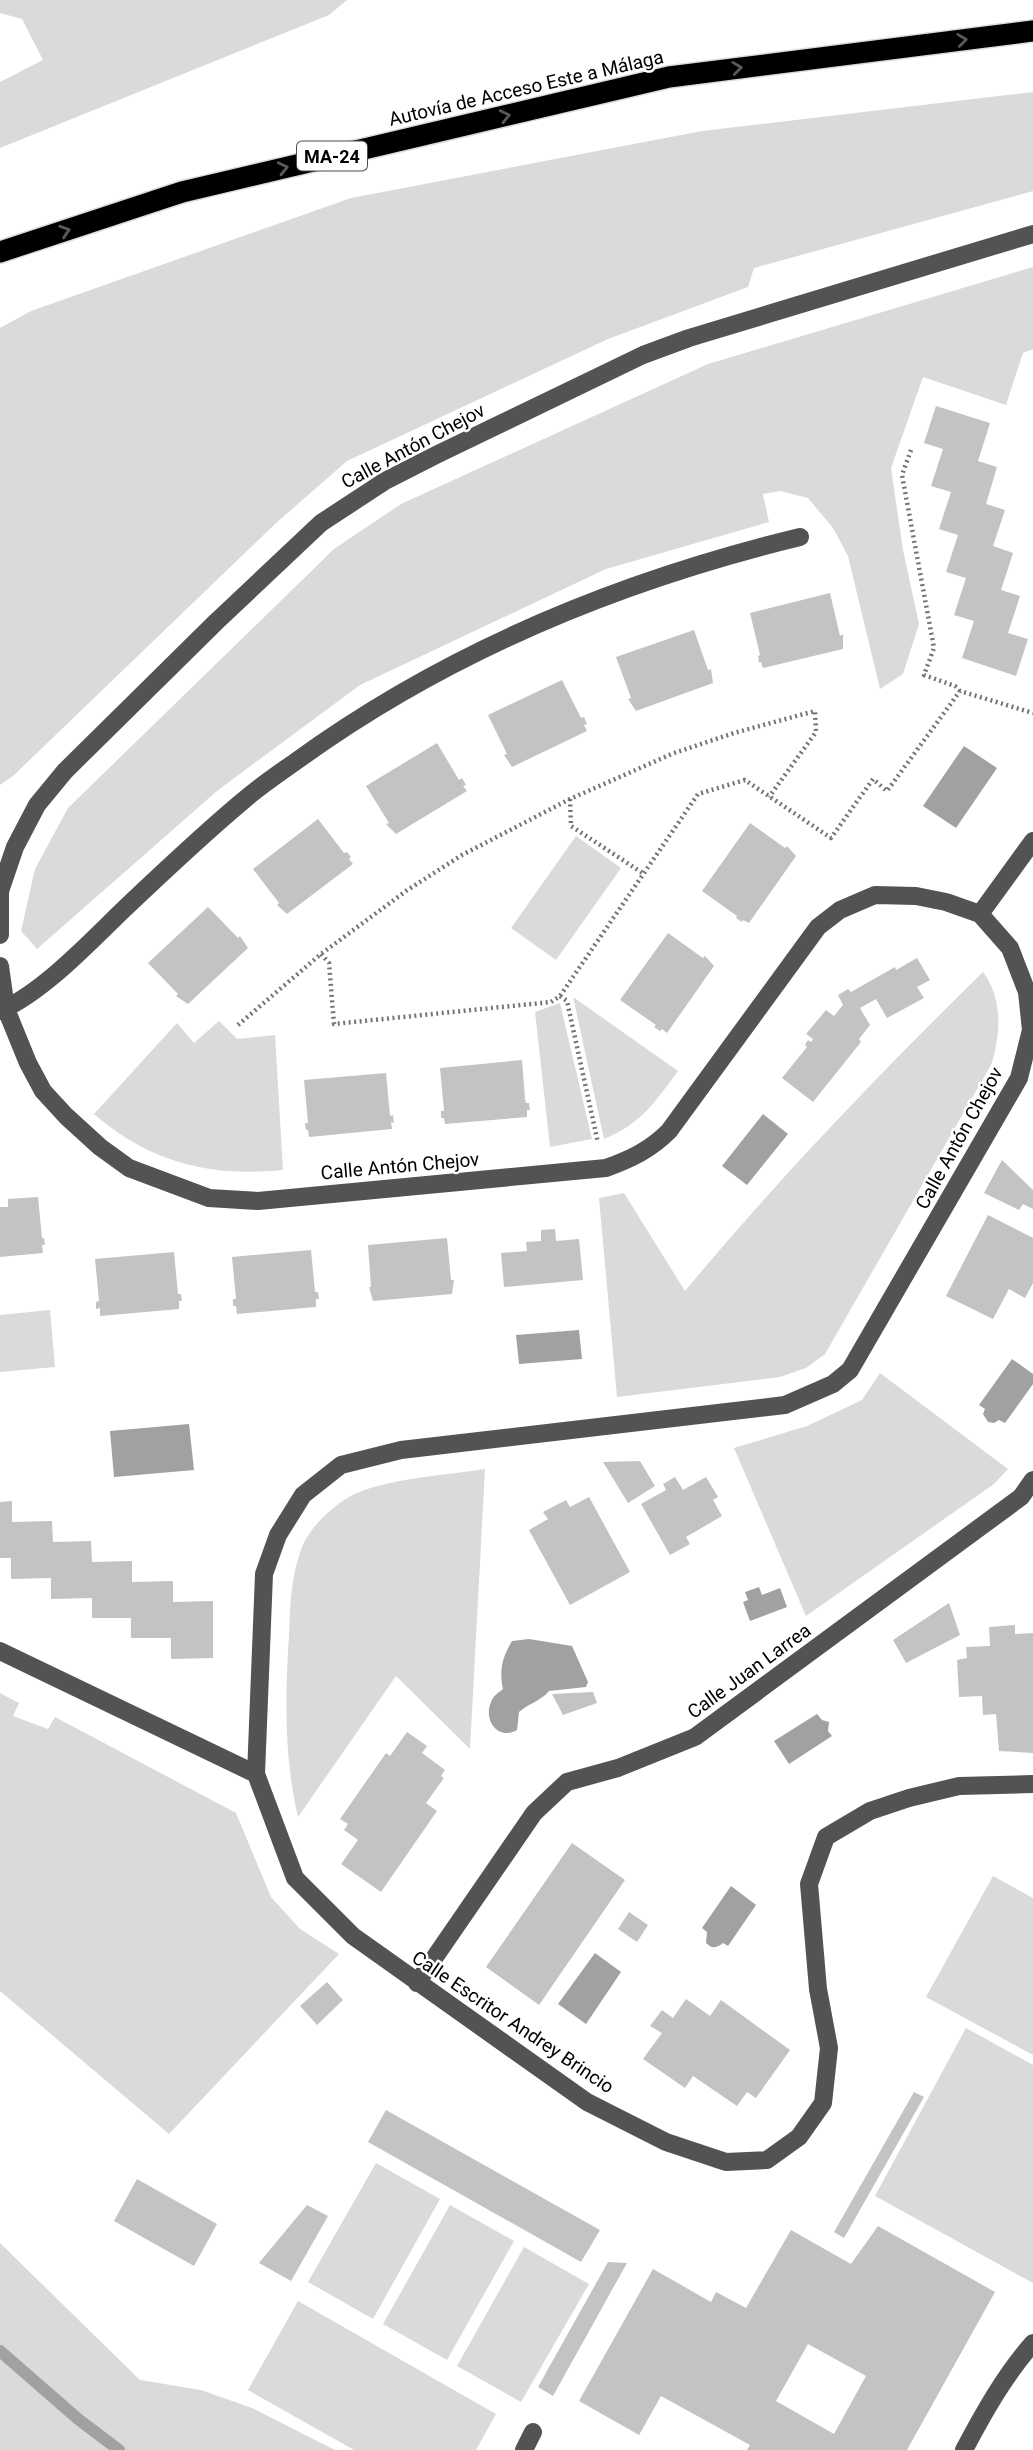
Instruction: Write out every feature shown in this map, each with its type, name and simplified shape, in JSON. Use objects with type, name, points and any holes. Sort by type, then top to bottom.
[{"type":"highway","name":"Autovía de Acceso Este a Málaga","points":[[0,252],[182,192],[669,77],[1033,31]]},
{"type":"street","name":"Calle Antón Chejov","points":[[0,935],[0,891],[15,847],[37,805],[65,771],[216,622],[321,523],[349,503],[438,454],[643,355],[690,338],[1033,234]]},
{"type":"street","points":[[3,1010],[43,983],[88,944],[190,846],[246,798],[383,702],[473,653],[555,615],[651,580],[743,551],[800,537]]},
{"type":"street","points":[[980,914],[1033,841]]},
{"type":"street","name":"Calle Antón Chejov","points":[[0,966],[3,1010],[28,1063],[44,1091],[66,1116],[100,1147],[129,1168],[209,1198],[258,1201],[606,1168],[632,1159],[655,1145],[669,1131],[818,928],[840,910],[875,895],[926,898],[980,914],[1010,948],[1027,992],[1031,1030],[1019,1078],[850,1370],[833,1384],[785,1405],[401,1450],[341,1465],[303,1495],[278,1535],[264,1574],[256,1774]]},
{"type":"street","name":"Calle Juan Larrea","points":[[417,1983],[534,1814],[567,1782],[618,1768],[695,1737],[1021,1497],[1033,1480]]},
{"type":"street","points":[[0,1651],[256,1774]]},
{"type":"street","name":"Calle Escritor Andrey Brincio","points":[[256,1774],[295,1878],[353,1936],[598,2108],[666,2142],[726,2162],[767,2160],[799,2137],[823,2103],[829,2048],[818,1989],[809,1884],[826,1837],[870,1811],[909,1798],[959,1786],[1033,1784]]},
{"type":"street","points":[[964,2450],[984,2412],[1019,2359],[1033,2343]]},
{"type":"street","points":[[523,2450],[533,2432]]},
{"type":"path","points":[[911,450],[902,475],[934,648],[924,676],[955,686],[960,691],[1033,713]]},
{"type":"path","points":[[321,954],[329,962],[334,1024],[551,1002],[560,996],[698,794],[745,780],[831,838],[873,779],[887,791],[960,691]]},
{"type":"path","points":[[238,1026],[321,954],[406,891],[462,855],[570,799],[674,753],[815,711],[816,732],[769,797]]},
{"type":"path","points":[[570,799],[571,826],[644,874]]},
{"type":"path","points":[[560,996],[567,1001],[599,1147]]},
{"type":"shaded area","points":[[0,0],[347,0],[329,15],[0,148],[0,82],[43,60],[22,19],[0,13]]},
{"type":"shaded area","points":[[1033,92],[1033,191],[754,268],[748,287],[608,339],[347,461],[275,524],[13,776],[0,785],[0,328],[31,311],[351,198],[702,131]]},
{"type":"shaded area","points":[[1033,267],[1033,349],[1023,353],[1006,405],[923,377],[891,468],[903,550],[919,624],[903,674],[880,689],[848,556],[833,528],[808,498],[780,491],[763,494],[769,522],[606,569],[360,685],[217,791],[37,949],[21,931],[35,869],[68,808],[334,549],[401,504],[708,364]]},
{"type":"shaded area","points":[[964,746],[997,768],[956,828],[923,806]]},
{"type":"shaded area","points":[[576,836],[621,868],[556,960],[511,928]]},
{"type":"shaded area","points":[[983,972],[997,1005],[997,1041],[991,1065],[825,1354],[806,1368],[780,1377],[617,1397],[599,1198],[624,1193],[685,1291],[756,1208],[830,1128]]},
{"type":"shaded area","points":[[573,997],[678,1071],[638,1119],[604,1139]]},
{"type":"shaded area","points":[[560,1003],[592,1139],[550,1147],[535,1012]]},
{"type":"shaded area","points":[[219,1021],[237,1039],[275,1035],[283,1170],[230,1171],[182,1163],[137,1144],[94,1114],[177,1023],[194,1043]]},
{"type":"shaded area","points":[[763,1114],[788,1134],[747,1185],[722,1166]]},
{"type":"shaded area","points":[[50,1310],[55,1367],[0,1372],[0,1315]]},
{"type":"shaded area","points":[[579,1330],[582,1359],[519,1364],[516,1335]]},
{"type":"shaded area","points":[[1012,1359],[1033,1374],[1033,1384],[1005,1423],[999,1420],[988,1422],[983,1414],[985,1409],[979,1405]]},
{"type":"shaded area","points":[[880,1373],[1008,1469],[994,1484],[806,1616],[734,1448],[807,1426],[862,1400]]},
{"type":"shaded area","points":[[189,1424],[194,1470],[114,1477],[110,1431]]},
{"type":"shaded area","points":[[485,1469],[470,1749],[396,1676],[298,1817],[288,1749],[287,1682],[292,1591],[295,1568],[302,1547],[328,1512],[362,1491],[415,1478]]},
{"type":"shaded area","points":[[759,1587],[762,1595],[780,1588],[787,1607],[750,1621],[743,1602],[748,1600],[745,1592]]},
{"type":"shaded area","points":[[529,1639],[572,1646],[588,1682],[586,1687],[549,1691],[519,1712],[517,1730],[504,1733],[494,1727],[489,1709],[493,1698],[503,1689],[502,1664],[512,1641]]},
{"type":"shaded area","points":[[0,1693],[19,1703],[13,1716],[48,1729],[55,1717],[236,1813],[271,1897],[300,1929],[339,1954],[169,2134],[0,1991]]},
{"type":"shaded area","points":[[817,1714],[822,1720],[829,1722],[828,1731],[832,1736],[789,1764],[774,1741]]},
{"type":"shaded area","points":[[993,1876],[1033,1898],[1033,2055],[926,1997]]},
{"type":"shaded area","points":[[731,1886],[756,1905],[728,1946],[723,1943],[712,1947],[706,1943],[707,1932],[702,1928]]},
{"type":"shaded area","points":[[595,1953],[621,1972],[586,2024],[558,2004]]},
{"type":"shaded area","points":[[966,2028],[1033,2065],[1033,2283],[875,2196]]},
{"type":"shaded area","points":[[376,2163],[440,2199],[373,2319],[308,2282]]},
{"type":"shaded area","points":[[450,2205],[514,2241],[447,2360],[383,2324]]},
{"type":"shaded area","points":[[0,2243],[140,2380],[201,2390],[252,2408],[335,2450],[0,2450]]},
{"type":"shaded area","points":[[524,2247],[589,2284],[521,2402],[457,2366]]},
{"type":"shaded area","points":[[298,2301],[496,2414],[476,2450],[354,2450],[248,2390]]},
{"type":"building","points":[[936,406],[990,423],[978,461],[997,467],[986,504],[1005,510],[993,546],[1013,553],[1001,590],[1020,596],[1008,633],[1028,639],[1016,676],[962,658],[974,621],[954,615],[966,578],[946,572],[958,535],[939,529],[951,492],[931,486],[943,449],[924,443]]},
{"type":"building","points":[[830,593],[840,636],[843,634],[843,649],[763,668],[761,662],[759,663],[760,655],[750,613]]},
{"type":"building","points":[[694,630],[708,670],[711,669],[713,683],[636,711],[628,699],[631,698],[616,657]]},
{"type":"building","points":[[562,680],[581,718],[584,717],[587,731],[512,767],[504,755],[507,754],[488,715]]},
{"type":"building","points":[[437,743],[459,780],[462,778],[467,791],[396,834],[386,824],[389,823],[366,786]]},
{"type":"building","points":[[318,819],[344,853],[347,852],[351,857],[349,859],[353,864],[287,914],[277,905],[279,903],[253,869]]},
{"type":"building","points":[[750,823],[785,848],[787,846],[796,856],[749,923],[736,918],[737,916],[702,891]]},
{"type":"building","points":[[208,907],[238,938],[240,936],[248,948],[188,1004],[176,996],[178,994],[148,963]]},
{"type":"building","points":[[668,933],[703,958],[705,956],[714,966],[667,1033],[654,1027],[656,1025],[620,1000]]},
{"type":"building","points":[[917,958],[930,980],[917,987],[924,998],[887,1018],[876,999],[860,1008],[870,1025],[859,1039],[861,1042],[813,1102],[782,1078],[807,1047],[805,1045],[808,1040],[811,1042],[813,1039],[806,1034],[826,1010],[834,1016],[843,1005],[838,995],[848,989],[851,992]]},
{"type":"building","points":[[522,1060],[525,1099],[530,1110],[527,1110],[527,1117],[445,1124],[444,1118],[441,1118],[441,1111],[444,1111],[440,1068]]},
{"type":"building","points":[[386,1073],[390,1116],[393,1115],[394,1123],[391,1122],[392,1129],[309,1137],[305,1123],[308,1123],[304,1080]]},
{"type":"building","points":[[1002,1160],[1033,1190],[1033,1209],[1023,1204],[1019,1210],[984,1193]]},
{"type":"building","points":[[38,1197],[45,1245],[42,1245],[43,1253],[0,1257],[0,1207],[8,1207],[8,1199]]},
{"type":"building","points":[[988,1215],[1033,1238],[1033,1283],[1025,1298],[1009,1289],[993,1319],[946,1296]]},
{"type":"building","points":[[555,1229],[556,1241],[579,1239],[583,1280],[504,1287],[501,1253],[527,1251],[526,1242],[541,1241],[541,1230]]},
{"type":"building","points":[[447,1238],[451,1280],[454,1280],[452,1294],[373,1301],[369,1287],[368,1245]]},
{"type":"building","points":[[311,1250],[315,1292],[318,1292],[319,1299],[316,1299],[316,1307],[237,1314],[236,1306],[233,1306],[233,1299],[236,1299],[232,1257]]},
{"type":"building","points":[[174,1252],[178,1294],[181,1294],[182,1301],[179,1301],[179,1309],[100,1316],[100,1308],[96,1309],[96,1302],[99,1301],[95,1259]]},
{"type":"building","points":[[640,1461],[655,1486],[628,1503],[603,1462]]},
{"type":"building","points":[[675,1477],[683,1490],[706,1477],[718,1497],[713,1500],[722,1516],[686,1537],[690,1544],[670,1555],[641,1504],[666,1490],[663,1484]]},
{"type":"building","points":[[589,1497],[630,1572],[570,1605],[529,1530],[548,1519],[543,1512],[566,1500],[570,1507]]},
{"type":"building","points":[[12,1501],[12,1522],[52,1521],[53,1542],[91,1541],[92,1562],[132,1561],[132,1582],[173,1581],[173,1602],[213,1601],[213,1658],[171,1659],[171,1638],[131,1638],[131,1618],[92,1618],[92,1598],[51,1599],[51,1578],[11,1579],[11,1558],[0,1558],[0,1502]]},
{"type":"building","points":[[949,1603],[960,1635],[906,1663],[893,1640]]},
{"type":"building","points":[[1015,1625],[1015,1634],[1033,1633],[1033,1753],[999,1751],[996,1714],[983,1715],[982,1696],[959,1697],[957,1660],[967,1658],[966,1647],[990,1646],[989,1627]]},
{"type":"building","points":[[593,1692],[597,1703],[563,1715],[552,1694]]},
{"type":"building","points":[[407,1732],[427,1746],[422,1753],[445,1770],[441,1776],[444,1778],[426,1803],[437,1811],[381,1892],[341,1864],[358,1840],[344,1830],[348,1824],[340,1819],[386,1753],[390,1756]]},
{"type":"building","points":[[572,1843],[625,1880],[539,2005],[486,1967]]},
{"type":"building","points":[[629,1912],[648,1925],[637,1942],[618,1929]]},
{"type":"building","points":[[327,1982],[343,2000],[317,2025],[300,2006]]},
{"type":"building","points":[[686,1999],[710,2016],[721,2000],[790,2050],[756,2098],[747,2092],[737,2106],[693,2076],[685,2088],[643,2059],[662,2033],[650,2026],[662,2010],[673,2018]]},
{"type":"building","points":[[914,2092],[924,2097],[844,2238],[834,2232]]},
{"type":"building","points":[[386,2110],[600,2230],[581,2262],[368,2142]]},
{"type":"building","points":[[137,2179],[217,2224],[194,2266],[114,2221]]},
{"type":"building","points":[[307,2205],[328,2216],[291,2281],[259,2263]]},
{"type":"building","points":[[878,2226],[995,2292],[907,2450],[747,2450],[750,2445],[661,2396],[639,2435],[579,2401],[653,2269],[711,2302],[716,2292],[746,2308],[791,2230],[851,2264]],"holes":[[[808,2344],[866,2376],[834,2434],[776,2401]]]},
{"type":"building","points":[[608,2262],[627,2263],[553,2396],[538,2387]]},
{"type":"waterway","points":[[0,2351],[78,2419],[119,2450]]}]
